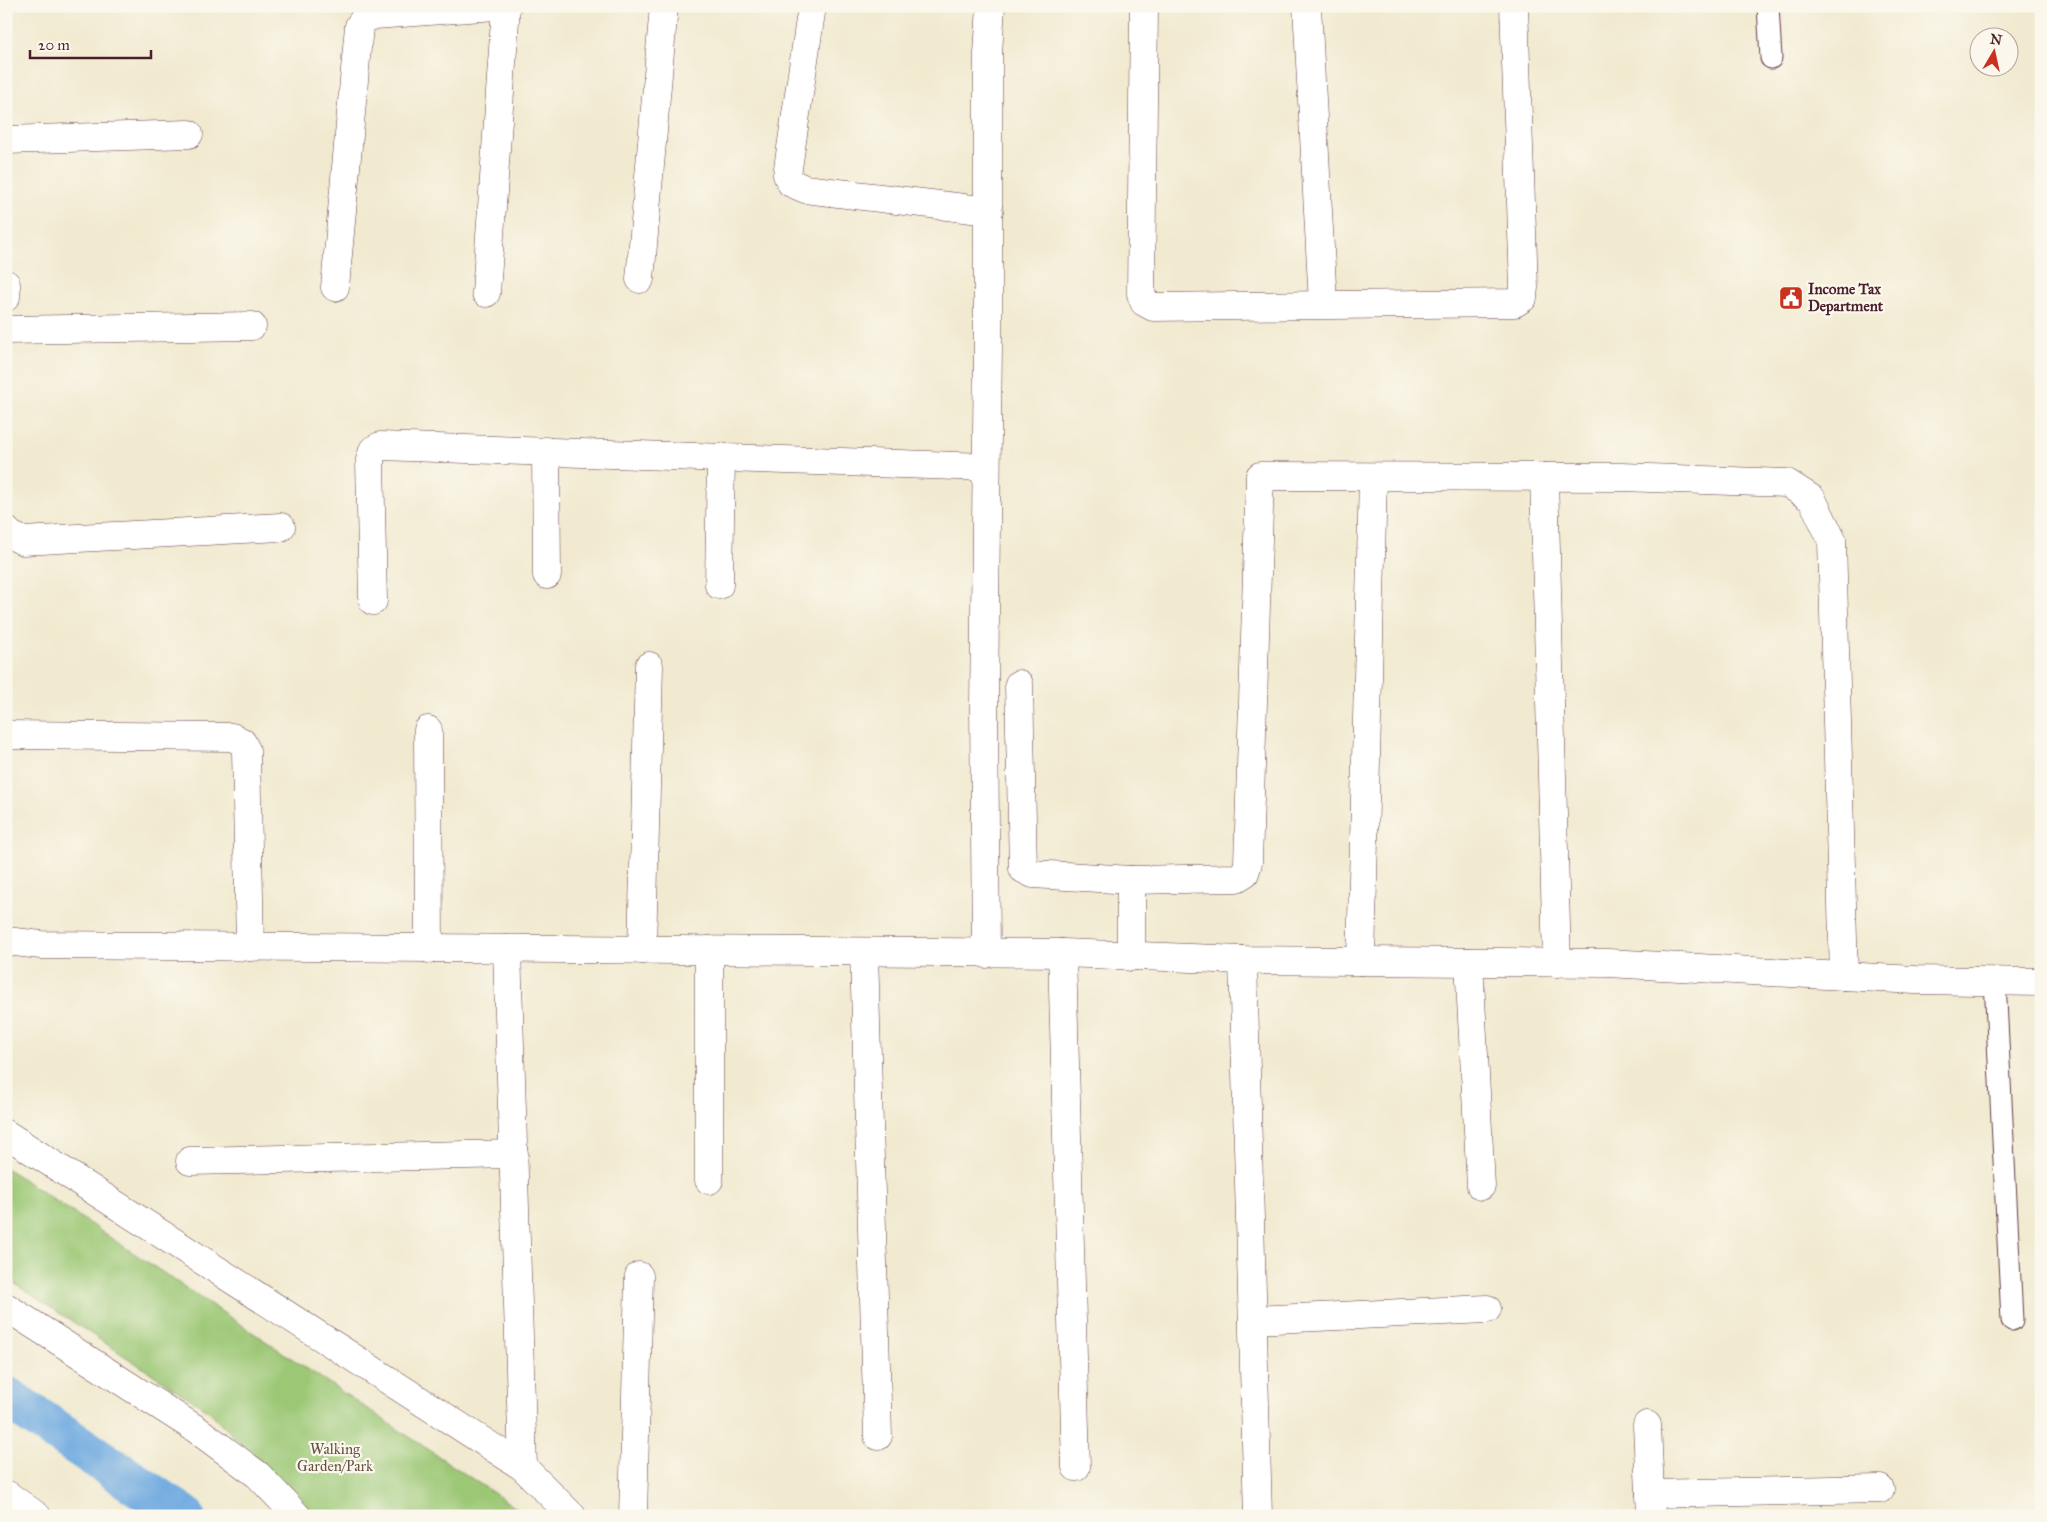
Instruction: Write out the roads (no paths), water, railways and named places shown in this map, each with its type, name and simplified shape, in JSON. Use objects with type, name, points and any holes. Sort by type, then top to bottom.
[{"type":"street","points":[[335,286],[359,26],[364,19],[375,15],[495,6]]},
{"type":"street","points":[[486,293],[506,6]]},
{"type":"street","points":[[640,279],[664,6]]},
{"type":"street","points":[[812,6],[788,175],[791,183],[805,189],[988,211]]},
{"type":"street","points":[[986,954],[984,716],[988,54],[992,6]]},
{"type":"street","points":[[1144,6],[1141,294],[1144,302],[1153,307],[1515,303],[1522,298],[1524,286],[1514,6]]},
{"type":"street","points":[[1307,6],[1323,304]]},
{"type":"street","points":[[6,140],[189,134]]},
{"type":"street","points":[[6,284],[6,297]]},
{"type":"street","points":[[6,330],[252,326]]},
{"type":"street","points":[[373,601],[370,460],[373,450],[380,446],[986,467]]},
{"type":"street","points":[[546,451],[547,575]]},
{"type":"street","points":[[719,585],[721,457]]},
{"type":"street","points":[[1019,684],[1023,869],[1033,874],[1131,880],[1237,878],[1245,873],[1248,863],[1260,476],[1622,477],[1787,483],[1812,500],[1832,540],[1844,976]]},
{"type":"street","points":[[1361,961],[1373,477]]},
{"type":"street","points":[[1544,477],[1557,963]]},
{"type":"street","points":[[6,530],[9,534],[23,541],[281,527]]},
{"type":"street","points":[[642,950],[649,666]]},
{"type":"street","points":[[428,730],[429,949]]},
{"type":"street","points":[[6,735],[232,737],[242,742],[246,750],[250,947]]},
{"type":"street","points":[[1131,880],[1131,957]]},
{"type":"street","points":[[6,941],[41,945],[1062,954],[1243,960],[1608,963],[1844,976],[2041,982]]},
{"type":"street","points":[[507,949],[523,1467]]},
{"type":"street","points":[[709,950],[709,1180]]},
{"type":"street","points":[[864,952],[878,1436]]},
{"type":"street","points":[[1062,954],[1076,1468]]},
{"type":"street","points":[[1243,960],[1258,1516]]},
{"type":"street","points":[[1469,962],[1480,1186]]},
{"type":"street","points":[[6,1134],[523,1467],[572,1516]]},
{"type":"street","points":[[190,1161],[514,1154]]},
{"type":"street","points":[[633,1516],[639,1276]]},
{"type":"street","points":[[6,1307],[196,1429],[258,1475],[297,1516]]},
{"type":"street","points":[[1253,1320],[1487,1309]]},
{"type":"street","points":[[1647,1425],[1650,1505],[1880,1489]]},
{"type":"street","points":[[6,1494],[37,1516]]},
{"type":"lane","points":[[1768,6],[1771,58]]},
{"type":"lane","points":[[1995,981],[2012,1320]]},
{"type":"waterway","points":[[6,1397],[184,1516]]},
{"type":"place","name":"Income Tax Department","points":[[1791,298]]},
{"type":"park label","name":"Walking Garden/Park","points":[[335,1458]]}]
